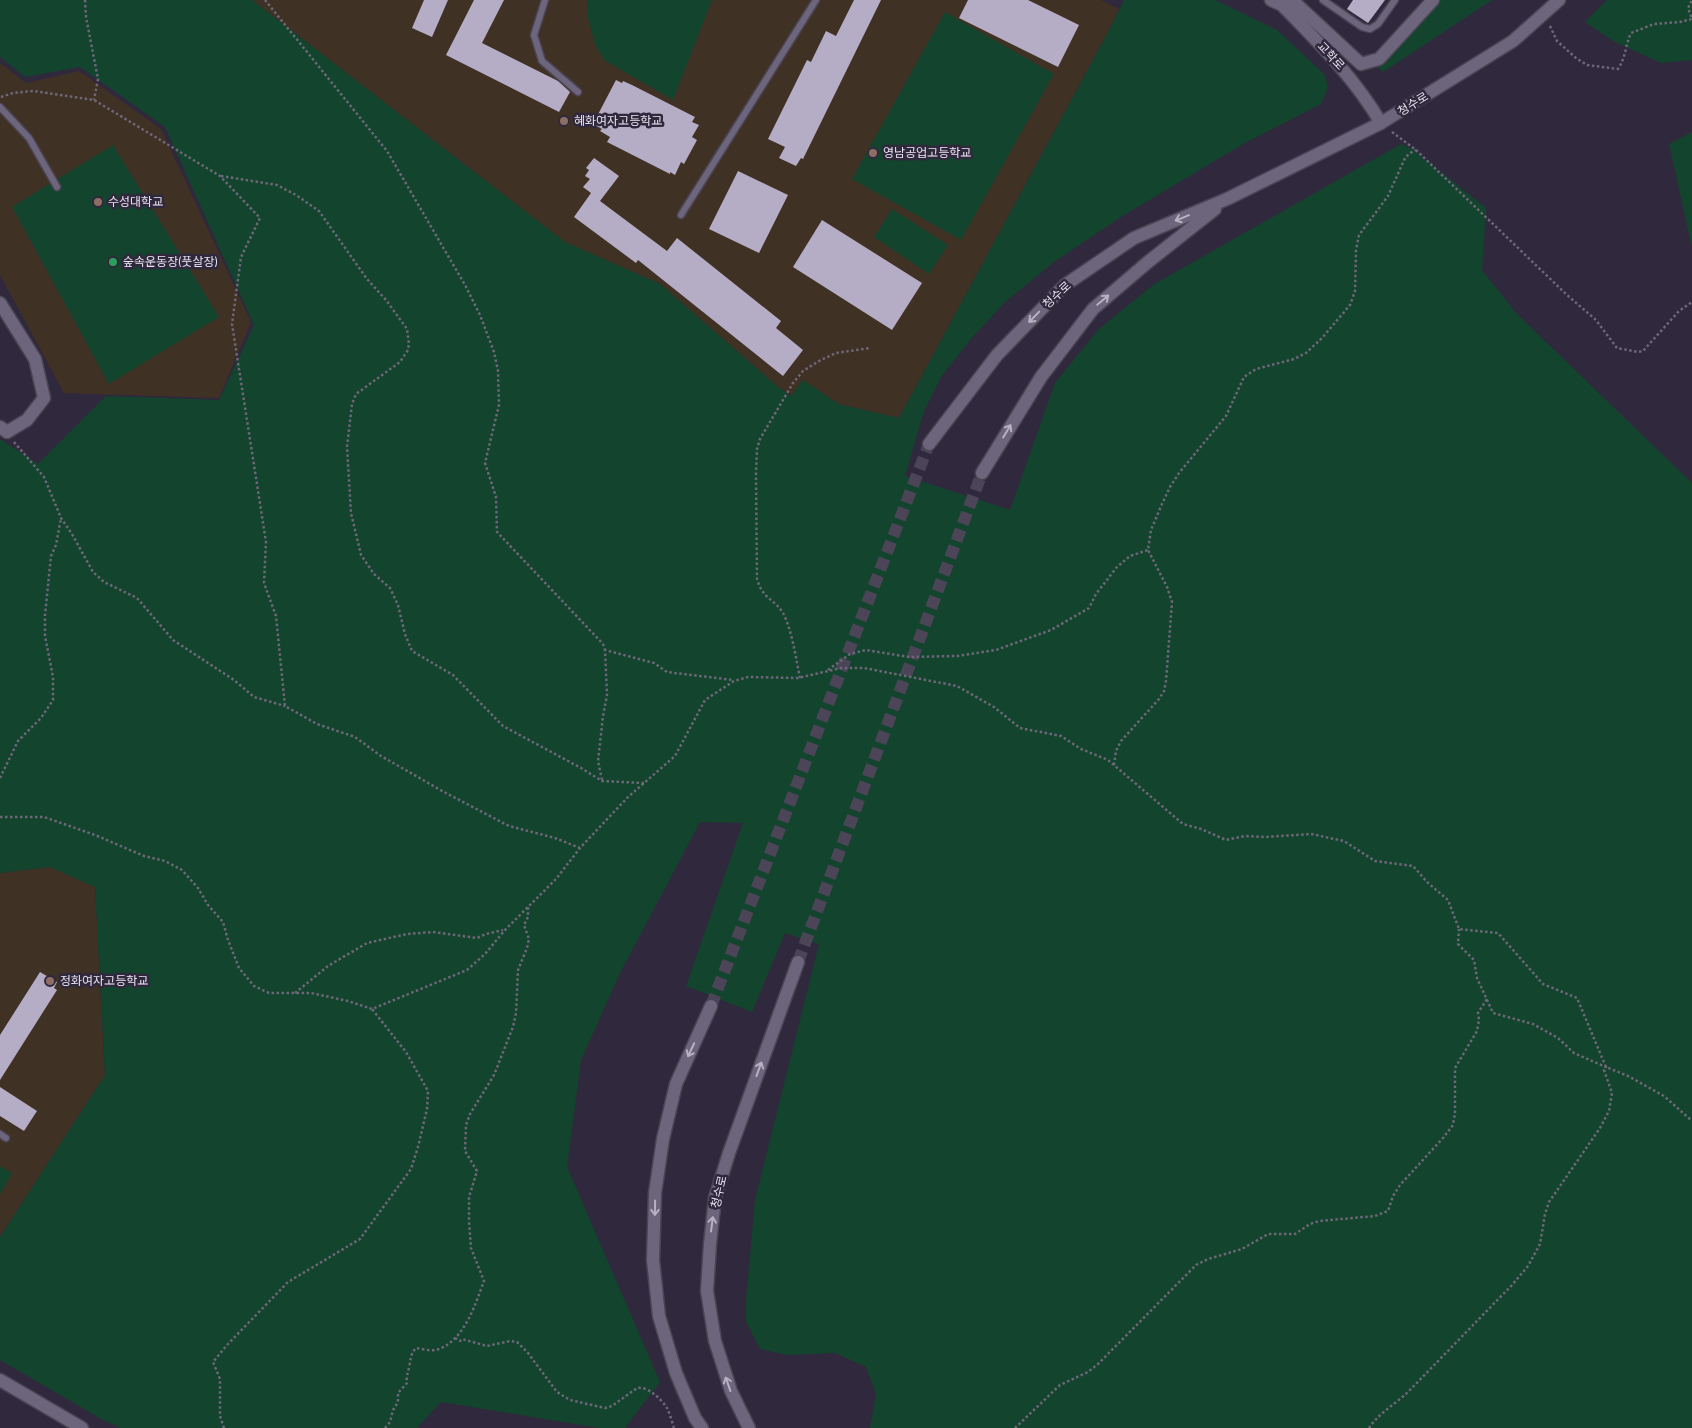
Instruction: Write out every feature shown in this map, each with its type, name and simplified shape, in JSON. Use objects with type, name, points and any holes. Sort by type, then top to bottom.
[{"type":"main road","name":"교학로","points":[[1271,0],[1282,5],[1341,65],[1368,101],[1381,123]]},
{"type":"main road","points":[[1292,0],[1361,64],[1379,59],[1433,0]]},
{"type":"main road","name":"청수로","points":[[929,444],[998,355],[1065,285],[1134,238],[1227,199],[1381,123],[1513,41],[1559,0]]},
{"type":"main road","name":"청수로","points":[[982,473],[1041,377],[1093,309],[1227,199]]},
{"type":"main road","points":[[0,303],[35,359],[44,398],[28,420],[4,430]]},
{"type":"main road","name":"청수로","points":[[749,1428],[731,1391],[715,1342],[706,1291],[710,1244],[716,1198],[729,1153],[798,962]]},
{"type":"main road","points":[[702,1428],[695,1418],[676,1373],[659,1316],[653,1260],[655,1193],[663,1139],[676,1084],[711,1006]]},
{"type":"main road","points":[[0,1380],[82,1428]]},
{"type":"lane","points":[[545,0],[534,35],[542,61],[578,92]]},
{"type":"lane","points":[[681,215],[816,0]]},
{"type":"lane","points":[[1323,0],[1362,27],[1370,29],[1378,24],[1395,0]]},
{"type":"lane","points":[[0,107],[29,138],[57,187]]},
{"type":"path","points":[[85,0],[86,17],[98,79],[94,100]]},
{"type":"path","points":[[266,0],[387,151],[465,285],[480,315],[494,352],[498,371],[499,405],[485,463],[496,497],[497,532],[603,644],[605,650],[607,695],[598,747],[598,761],[602,781]]},
{"type":"path","points":[[1544,14],[1557,41],[1576,58],[1587,65],[1618,69],[1624,59],[1627,42],[1631,33],[1654,24],[1692,19],[1688,8],[1692,0]]},
{"type":"path","points":[[0,97],[13,93],[34,91],[94,100],[220,176],[260,218],[241,257],[232,324],[266,542],[264,583],[276,616],[285,706]]},
{"type":"path","points":[[1381,123],[1416,150],[1596,320],[1617,348],[1638,352],[1643,350],[1679,311],[1692,302]]},
{"type":"path","points":[[1114,765],[1116,751],[1121,741],[1159,699],[1164,691],[1166,682],[1172,602],[1167,587],[1148,550],[1152,530],[1170,487],[1226,416],[1244,377],[1256,369],[1294,359],[1306,353],[1350,306],[1355,291],[1356,250],[1359,235],[1388,196],[1405,158],[1416,150]]},
{"type":"path","points":[[220,176],[250,182],[277,184],[319,211],[367,279],[386,300],[407,329],[408,350],[400,362],[356,394],[352,404],[347,447],[351,513],[361,556],[374,574],[390,588],[398,605],[405,634],[412,651],[453,674],[503,726],[602,781],[644,783]]},
{"type":"path","points":[[800,678],[785,617],[778,607],[764,594],[757,579],[757,448],[769,422],[793,383],[803,371],[819,360],[836,353],[870,348]]},
{"type":"path","points":[[4,430],[44,477],[61,518],[94,572],[104,582],[137,598],[173,640],[234,680],[254,697],[285,706],[316,724],[354,737],[412,774],[509,826],[555,838],[580,848]]},
{"type":"path","points":[[0,778],[18,741],[41,718],[53,700],[53,677],[45,636],[45,615],[51,556],[56,545],[61,518]]},
{"type":"path","points":[[826,672],[850,654],[866,650],[910,657],[957,656],[996,650],[1051,630],[1089,608],[1096,594],[1117,567],[1130,556],[1148,550]]},
{"type":"path","points":[[605,650],[654,663],[666,672],[734,681]]},
{"type":"path","points":[[372,1009],[468,970],[556,879],[580,848],[627,798],[675,756],[705,700],[734,681],[748,677],[800,678],[841,668],[864,668],[957,686],[994,707],[1020,728],[1061,736],[1081,749],[1108,760],[1183,824],[1201,829],[1226,840],[1245,836],[1265,837],[1310,834],[1344,841],[1374,861],[1413,866],[1427,882],[1448,900],[1459,929],[1458,944],[1474,960],[1477,978],[1494,1013],[1533,1024],[1558,1038],[1574,1054],[1628,1076],[1664,1096],[1692,1121]]},
{"type":"path","points":[[0,817],[44,817],[95,835],[144,856],[165,861],[182,870],[223,922],[239,968],[254,986],[269,993],[311,993],[348,1001],[372,1009],[406,1052],[428,1091],[424,1118],[411,1169],[360,1239],[288,1282],[213,1362],[220,1379],[220,1416],[224,1428]]},
{"type":"path","points":[[385,1428],[390,1422],[398,1402],[398,1393],[407,1383],[406,1374],[413,1351],[416,1348],[433,1350],[442,1347],[458,1335],[471,1313],[484,1281],[471,1248],[469,1197],[477,1171],[465,1151],[466,1125],[470,1114],[496,1069],[513,1027],[516,1013],[518,970],[527,948],[528,939],[524,925],[528,917],[528,907]]},
{"type":"path","points":[[1368,1428],[1373,1421],[1407,1393],[1512,1285],[1528,1266],[1540,1244],[1549,1202],[1600,1128],[1609,1111],[1612,1093],[1604,1070],[1606,1067],[1577,998],[1543,984],[1498,932],[1459,929]]},
{"type":"path","points":[[295,994],[328,966],[367,943],[387,938],[433,932],[477,938],[505,930]]},
{"type":"path","points":[[1015,1428],[1060,1385],[1088,1372],[1098,1364],[1196,1265],[1242,1249],[1268,1234],[1295,1234],[1310,1224],[1319,1221],[1375,1216],[1388,1211],[1393,1196],[1400,1185],[1453,1125],[1455,1114],[1455,1068],[1477,1032],[1478,1013],[1487,998]]},
{"type":"path","points":[[454,1338],[460,1341],[462,1339],[487,1346],[510,1341],[518,1342],[557,1392],[570,1400],[604,1408],[612,1406],[637,1388],[642,1387],[649,1390],[667,1408],[674,1428]]},
{"type":"shaded area","name":"영남공업고등학교","points":[[252,0],[1101,0],[1119,9],[899,418],[838,404],[803,380],[792,396],[777,386],[660,284],[565,242]]},
{"type":"shaded area","name":"수성대학교","points":[[0,63],[26,83],[79,71],[161,129],[251,322],[219,398],[64,393],[0,275]]},
{"type":"shaded area","name":"정화여자고등학교","points":[[50,867],[95,887],[105,1075],[0,1237],[0,873]]},
{"type":"green space","points":[[0,0],[252,0],[565,242],[660,284],[791,396],[803,380],[838,404],[899,418],[1124,0],[1215,0],[1277,30],[1325,75],[1328,88],[1321,104],[1243,144],[1121,217],[1054,262],[1005,302],[970,340],[941,377],[924,411],[905,476],[1010,510],[1055,383],[1099,329],[1153,285],[1401,144],[1412,149],[1486,208],[1482,270],[1516,313],[1692,483],[1692,1428],[870,1428],[876,1394],[866,1367],[835,1353],[788,1355],[760,1349],[746,1322],[746,1300],[755,1200],[819,944],[785,933],[752,1012],[686,986],[743,823],[700,822],[621,971],[581,1060],[567,1167],[660,1382],[625,1428],[599,1428],[441,1402],[417,1428],[121,1428],[103,1420],[0,1360],[0,1237],[105,1075],[95,887],[50,867],[0,873],[0,439],[38,464],[106,396],[219,400],[254,325],[165,127],[80,67],[25,77],[0,57]]},
{"type":"green space","points":[[587,0],[712,0],[673,100],[604,60],[595,44],[588,18]]},
{"type":"green space","points":[[1440,0],[1492,0],[1383,72],[1377,67]]},
{"type":"green space","points":[[1607,0],[1692,0],[1692,60],[1661,63],[1615,42],[1585,22]]},
{"type":"green space","points":[[945,12],[1054,74],[961,240],[852,179]]},
{"type":"green space","points":[[1692,132],[1692,248],[1669,144]]},
{"type":"green space","name":"숲속운동장(풋살장)","points":[[113,145],[219,317],[109,384],[12,207]]},
{"type":"green space","points":[[892,209],[948,245],[929,274],[874,237]]},
{"type":"green space","points":[[0,1166],[12,1173],[0,1194]]},
{"type":"building","points":[[424,0],[448,0],[432,37],[412,28]]},
{"type":"building","points":[[474,0],[504,0],[482,43],[558,81],[570,92],[559,112],[446,55]]},
{"type":"building","points":[[854,0],[881,0],[803,159],[801,158],[796,166],[779,158],[785,147],[768,139],[807,60],[811,62],[826,31],[836,36]]},
{"type":"building","points":[[968,0],[1028,0],[1079,25],[1058,67],[959,18]]},
{"type":"building","points":[[1353,0],[1385,0],[1368,23],[1347,9]]},
{"type":"building","points":[[616,80],[632,85],[695,117],[692,122],[699,125],[692,137],[697,140],[684,164],[681,162],[675,175],[607,142],[610,137],[593,124]]},
{"type":"building","points":[[594,158],[619,176],[600,201],[667,251],[677,238],[781,321],[776,328],[803,350],[783,376],[638,260],[636,263],[574,217],[591,193],[583,187],[590,179],[585,176],[589,170],[586,168]]},
{"type":"building","points":[[738,171],[788,195],[759,253],[709,229]]},
{"type":"building","points":[[822,220],[922,283],[892,330],[793,267]]},
{"type":"building","name":"정화여자고등학교","points":[[40,972],[57,982],[54,988],[57,990],[0,1080],[0,1035]]},
{"type":"building","points":[[0,1087],[37,1111],[24,1131],[0,1116]]},
{"type":"tunnel","points":[[711,1006],[929,444]]},
{"type":"tunnel","points":[[798,962],[982,473]]},
{"type":"place","name":"혜화여자고등학교","points":[[564,121]]},
{"type":"place","name":"영남공업고등학교","points":[[873,153]]},
{"type":"place","name":"수성대학교","points":[[98,202]]},
{"type":"place","name":"숲속운동장(풋살장)","points":[[113,262]]},
{"type":"place","name":"정화여자고등학교","points":[[50,981]]}]
